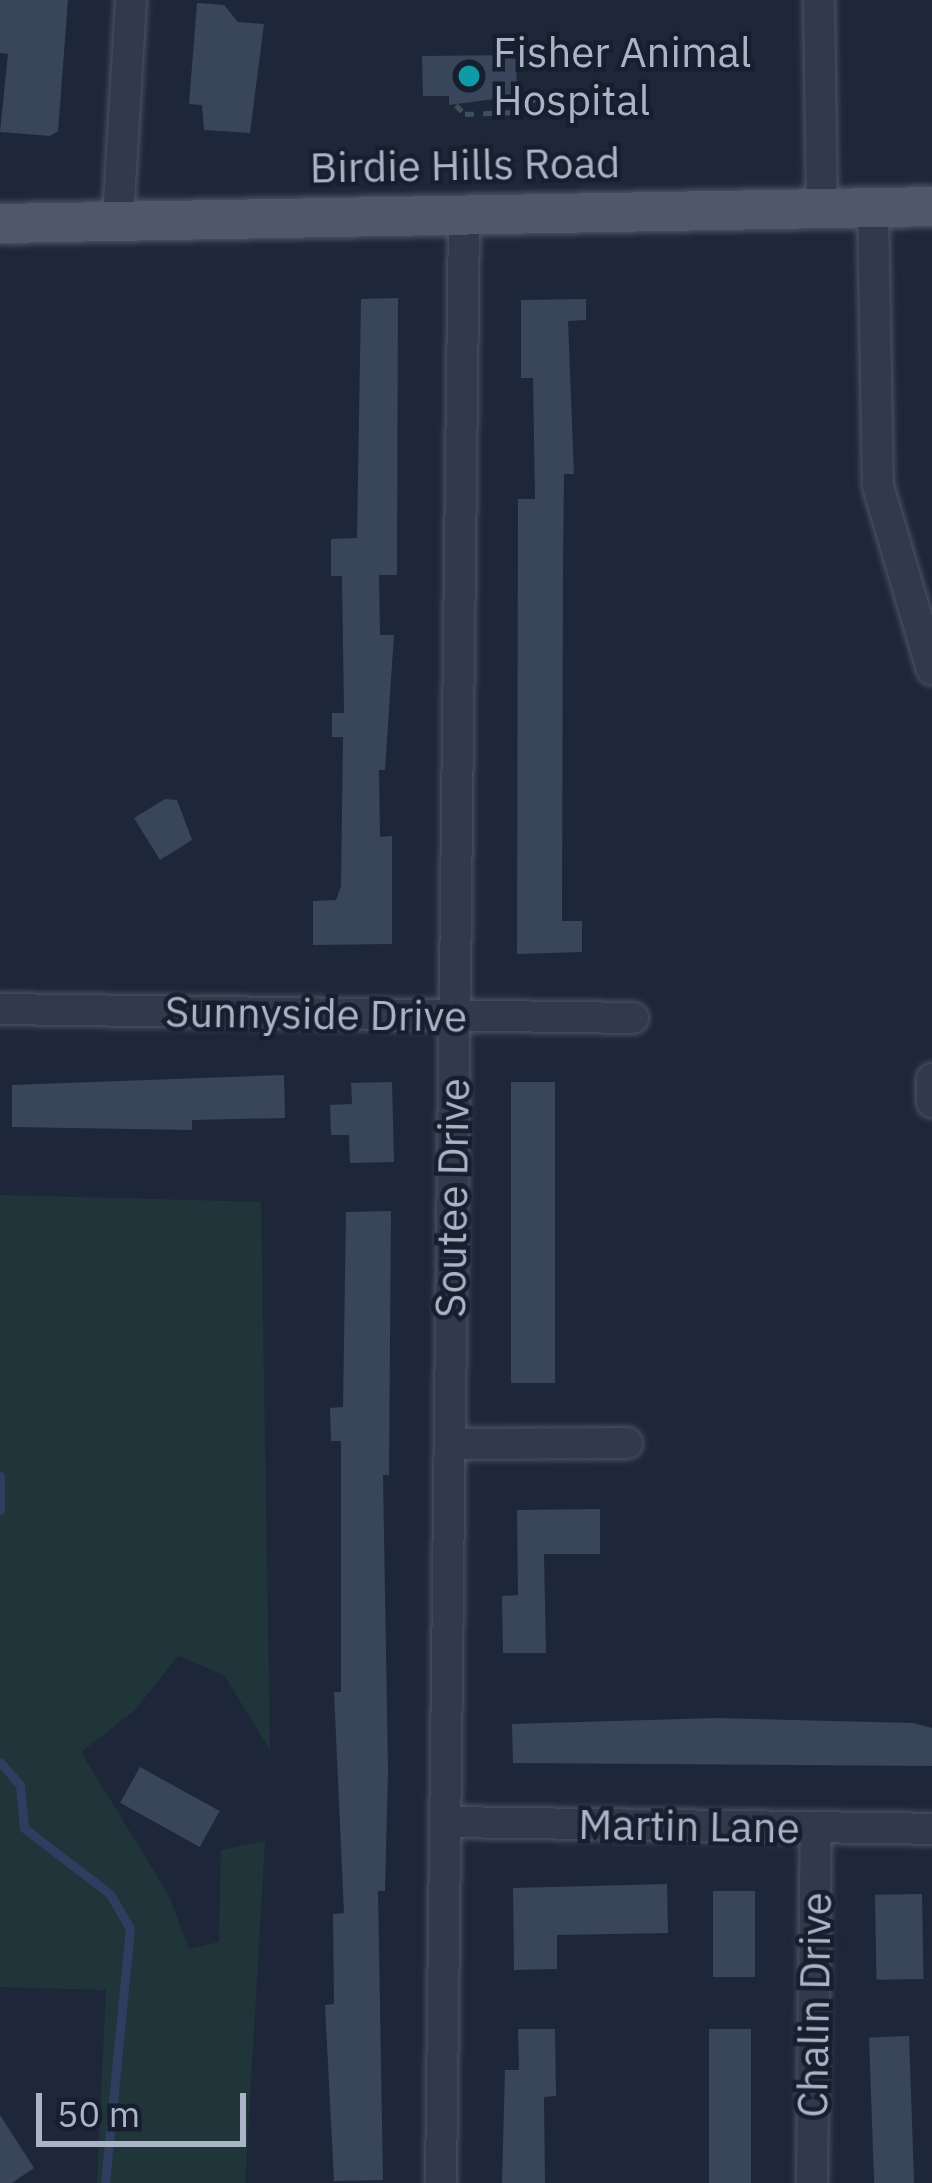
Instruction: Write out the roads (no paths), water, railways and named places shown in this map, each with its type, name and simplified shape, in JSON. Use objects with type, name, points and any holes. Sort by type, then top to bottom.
[{"type":"main road","name":"Birdie Hills Road","points":[[0,223],[932,206]]},
{"type":"street","points":[[118,219],[131,0]]},
{"type":"street","points":[[819,0],[822,208]]},
{"type":"street","points":[[873,207],[878,486],[932,669]]},
{"type":"street","name":"Soutee Drive","points":[[441,2183],[464,213]]},
{"type":"street","name":"Sunnyside Drive","points":[[0,1009],[633,1018]]},
{"type":"street","points":[[932,1079],[932,1102]]},
{"type":"street","points":[[449,1444],[627,1443]]},
{"type":"street","name":"Martin Lane","points":[[446,1822],[932,1829]]},
{"type":"street","name":"Chalin Drive","points":[[812,2183],[816,1828]]},
{"type":"waterway","points":[[0,1476],[0,1510]]},
{"type":"waterway","points":[[0,1762],[20,1785],[24,1828],[110,1894],[130,1928],[105,2183]]},
{"type":"place","name":"Fisher Animal Hospital","points":[[469,76]]}]
